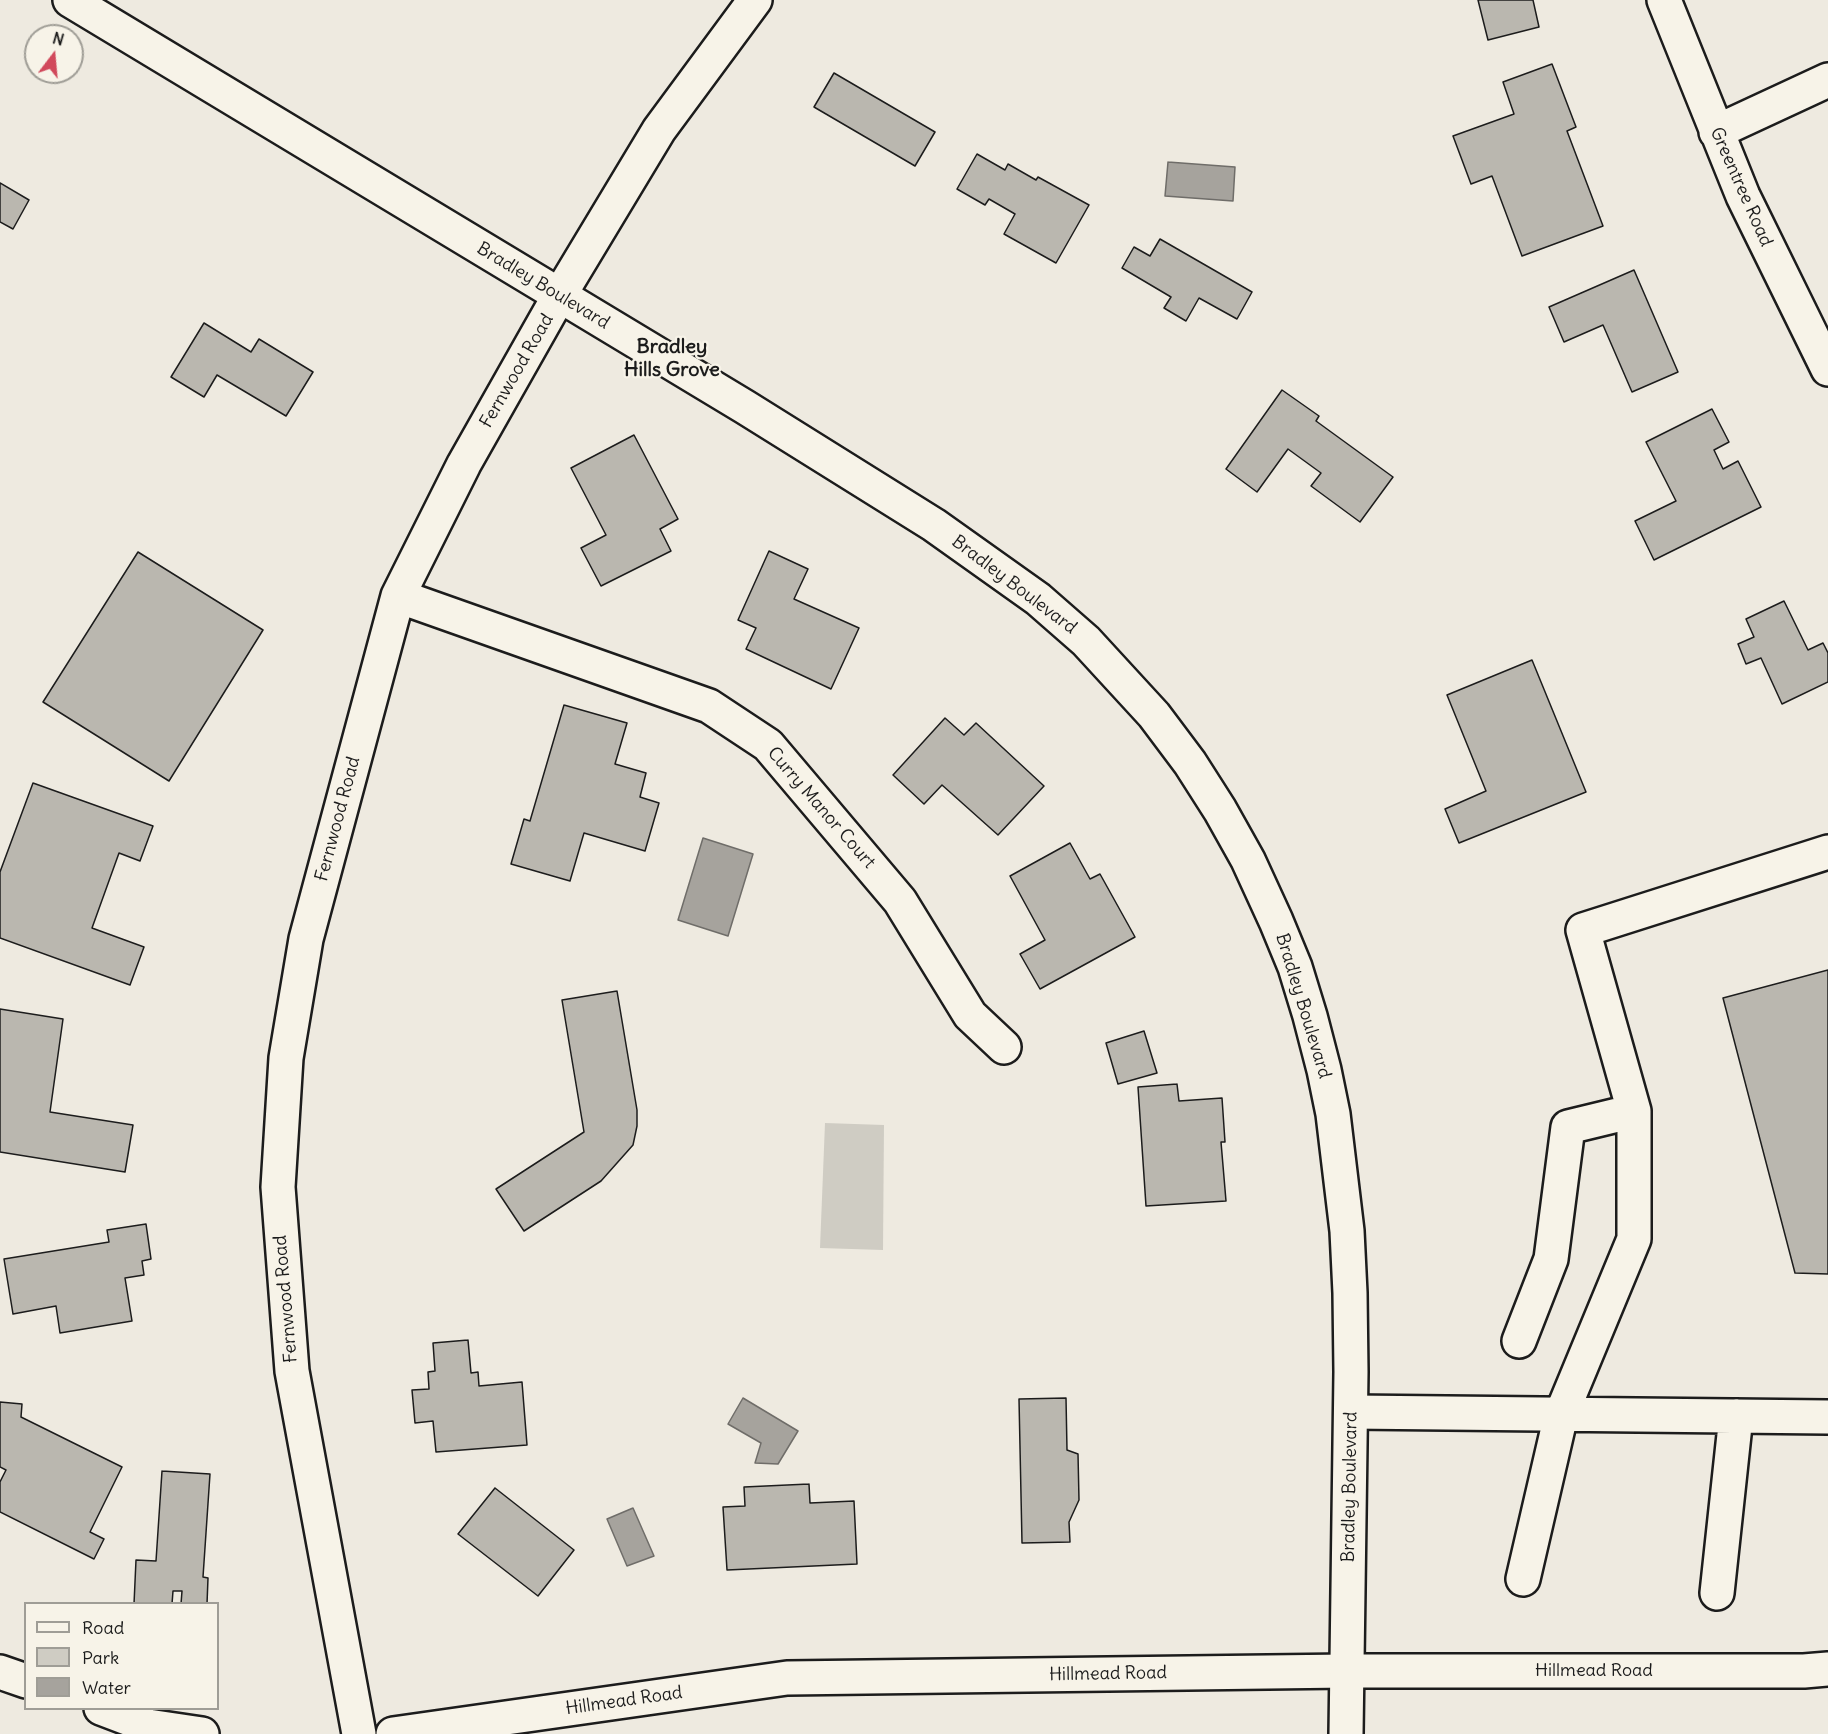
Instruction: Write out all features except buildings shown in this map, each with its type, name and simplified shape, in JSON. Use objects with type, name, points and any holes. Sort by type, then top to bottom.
[{"type":"street","name":"Bradley Boulevard","points":[[70,0],[877,489],[952,537],[1038,599],[1086,640],[1154,715],[1190,763],[1248,860],[1295,967],[1324,1070],[1333,1114],[1347,1231],[1350,1293],[1351,1412],[1346,1734]]},
{"type":"street","name":"Fernwood Road","points":[[359,1734],[292,1371],[278,1187],[286,1058],[306,939],[398,596],[464,464],[559,296],[658,130],[755,0]]},
{"type":"street","name":"Greentree Road","points":[[1664,0],[1743,196],[1828,369]]},
{"type":"street","points":[[1716,132],[1828,80]]},
{"type":"street","name":"Curry Manor Court","points":[[398,596],[709,706],[768,745],[900,901],[970,1015],[1004,1047]]},
{"type":"street","points":[[1523,1579],[1561,1414],[1634,1239],[1634,1111],[1583,930],[1828,852]]},
{"type":"street","points":[[1519,1341],[1551,1259],[1568,1127],[1634,1111]]},
{"type":"street","points":[[1351,1412],[1828,1417]]},
{"type":"street","points":[[1717,1593],[1736,1416]]},
{"type":"street","name":"Hillmead Road","points":[[393,1734],[788,1678],[1348,1671],[1828,1670]]},
{"type":"street","points":[[0,1672],[24,1680]]},
{"type":"street","points":[[107,1710],[148,1725],[202,1734]]},
{"type":"green space","points":[[825,1123],[884,1125],[883,1250],[820,1248]]},
{"type":"water","points":[[1168,162],[1235,167],[1233,201],[1165,196]]},
{"type":"water","points":[[703,838],[753,854],[728,936],[678,920]]},
{"type":"water","points":[[743,1398],[798,1431],[778,1464],[755,1463],[761,1443],[728,1424]]},
{"type":"water","points":[[633,1508],[654,1556],[627,1566],[607,1519]]},
{"type":"district","name":"Bradley Hills Grove","points":[[672,358]]}]
